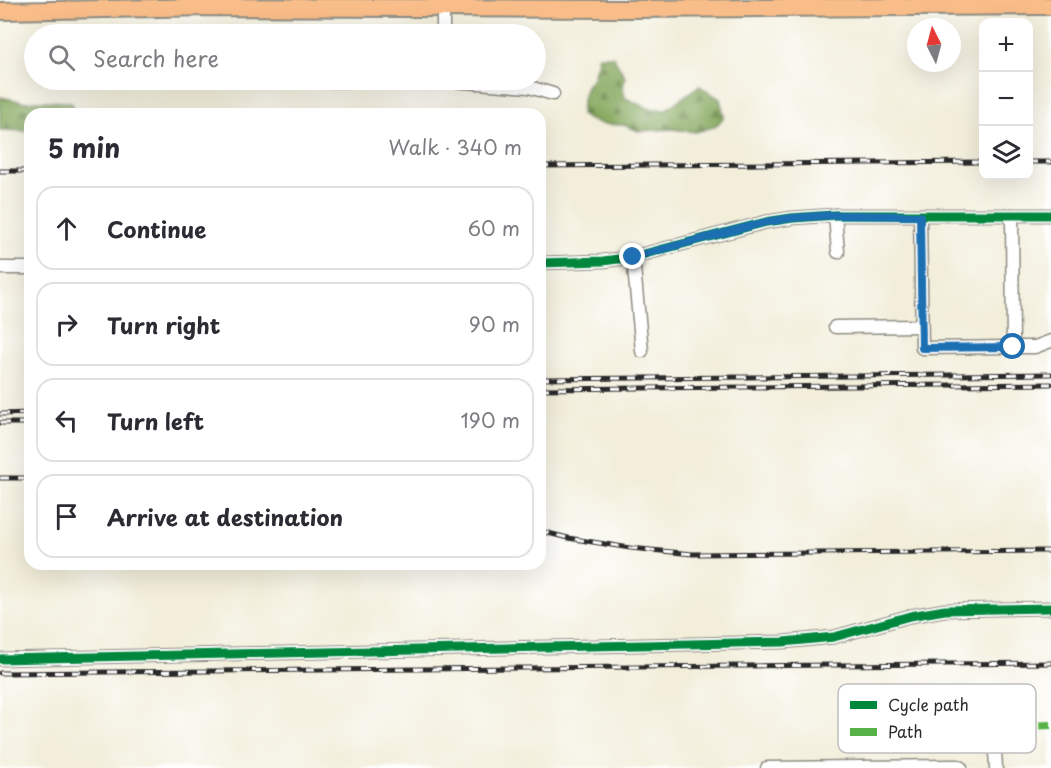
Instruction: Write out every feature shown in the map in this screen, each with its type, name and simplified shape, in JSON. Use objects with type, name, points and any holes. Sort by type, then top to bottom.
[{"type":"main road","points":[[0,11],[211,8],[1051,6]]},
{"type":"street","points":[[443,24],[444,9]]},
{"type":"street","points":[[539,90],[553,94]]},
{"type":"street","points":[[835,215],[838,252]]},
{"type":"street","points":[[546,263],[603,261],[633,257],[766,222],[792,218],[835,215],[1051,215]]},
{"type":"street","points":[[1012,215],[1013,347]]},
{"type":"street","points":[[920,216],[922,348],[1035,347],[1051,341]]},
{"type":"street","points":[[633,257],[642,351]]},
{"type":"street","points":[[0,268],[24,268]]},
{"type":"street","points":[[835,327],[921,326]]},
{"type":"street","points":[[0,659],[783,642],[834,637],[910,616],[945,610],[1051,608]]},
{"type":"street","points":[[995,753],[996,768]]},
{"type":"street","points":[[767,768],[958,766],[961,768]]},
{"type":"green space","points":[[599,56],[613,56],[625,77],[623,88],[625,98],[648,108],[665,110],[699,86],[720,99],[724,116],[716,126],[696,132],[672,129],[639,131],[624,125],[603,124],[587,119],[581,114],[582,102],[586,86],[593,78]]},
{"type":"green space","points":[[0,97],[24,102],[71,102],[74,108],[24,108],[24,131],[0,130]]},
{"type":"railway","points":[[546,166],[979,162]]},
{"type":"railway","points":[[1033,162],[1051,162]]},
{"type":"railway","points":[[0,171],[24,171]]},
{"type":"railway","points":[[546,379],[1051,374]]},
{"type":"railway","points":[[546,389],[1051,384]]},
{"type":"railway","points":[[0,414],[24,413]]},
{"type":"railway","points":[[0,423],[24,423]]},
{"type":"railway","points":[[0,478],[24,478]]},
{"type":"railway","points":[[546,532],[630,548],[693,554],[1051,551]]},
{"type":"railway","points":[[0,673],[1051,663]]},
{"type":"marked path","points":[[1036,726],[1051,725]]},
{"type":"cycle path","points":[[546,263],[603,261],[633,257],[766,222],[792,218],[835,215],[1051,215]]},
{"type":"cycle path","points":[[0,659],[783,642],[834,637],[910,616],[945,610],[1051,608]]},
{"type":"route","points":[[633,257],[766,222],[792,218],[835,215],[920,216],[922,348],[1013,347]]}]
